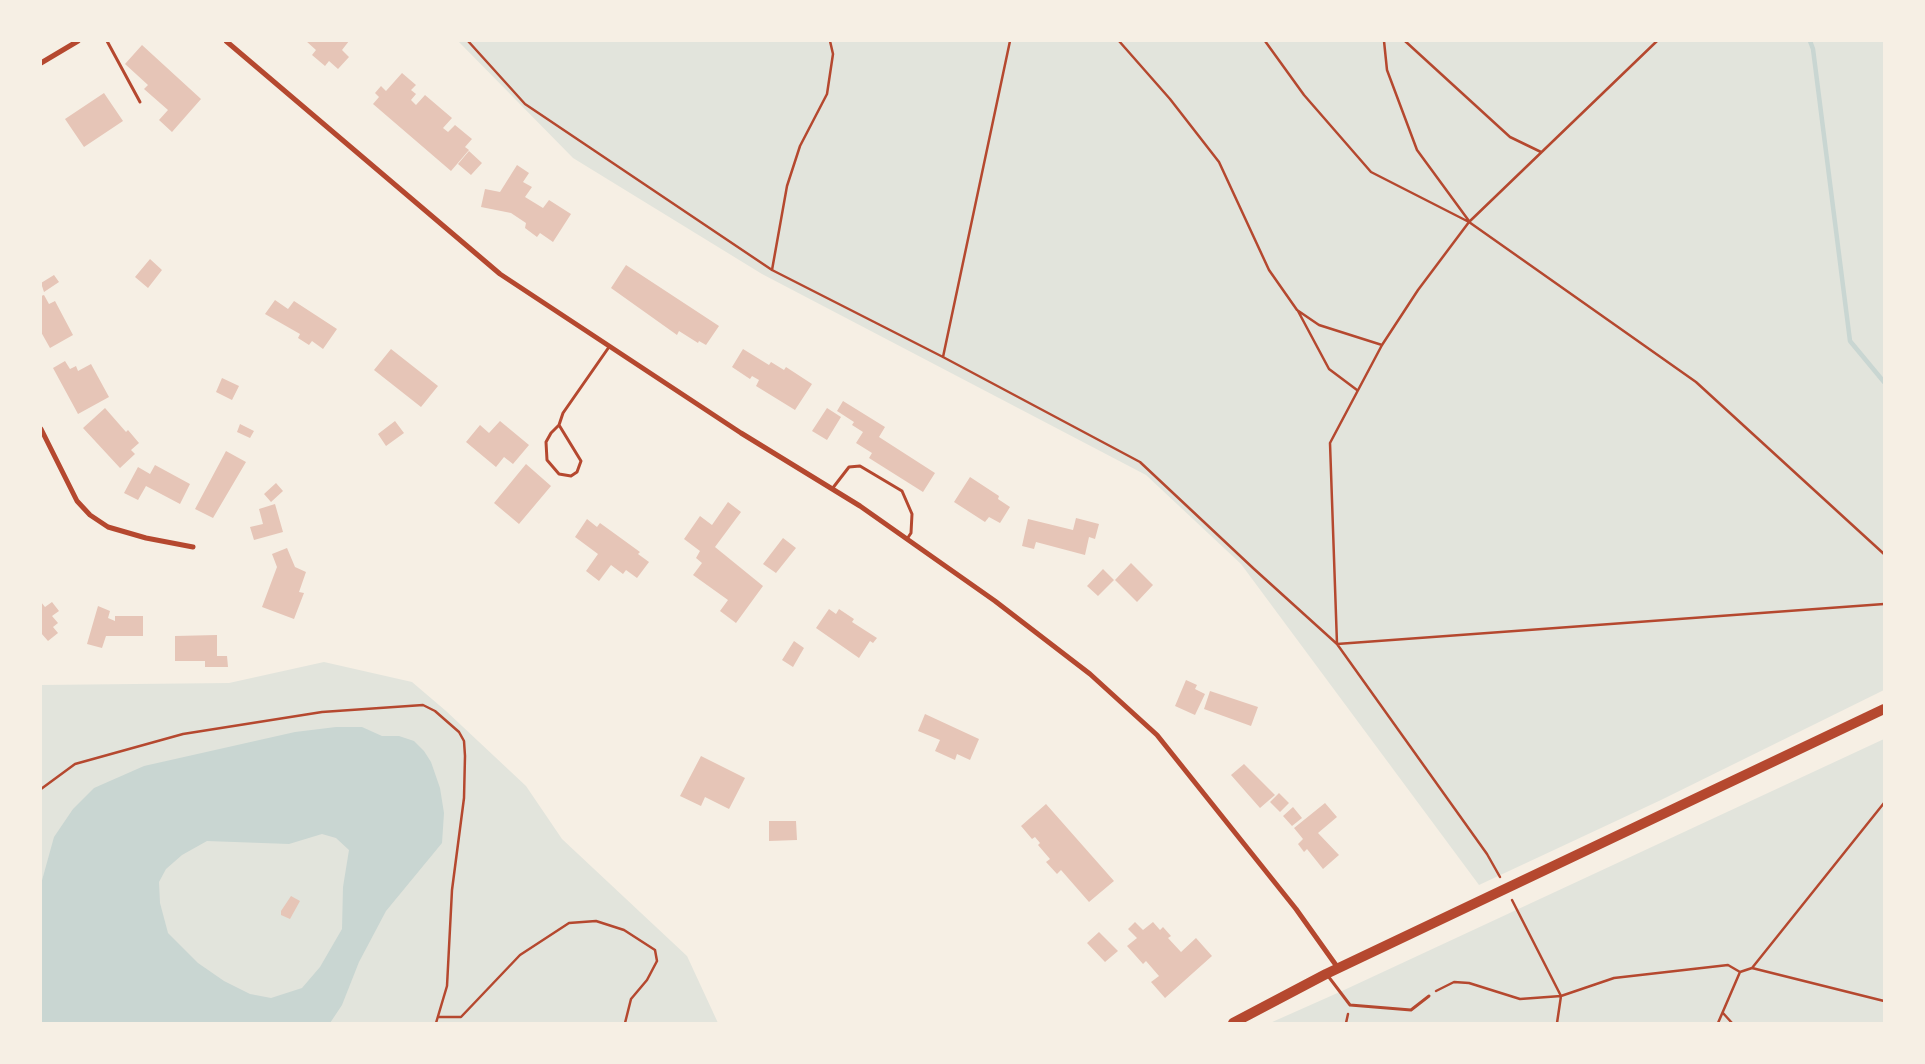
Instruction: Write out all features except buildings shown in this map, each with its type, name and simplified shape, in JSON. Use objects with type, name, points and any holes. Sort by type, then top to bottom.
[{"type":"main road","points":[[1232,1023],[1338,968],[1884,709]]},
{"type":"street","points":[[41,63],[78,41]]},
{"type":"street","points":[[226,41],[500,274],[609,347],[907,538],[1061,650],[1090,674],[1157,735],[1296,909],[1338,968]]},
{"type":"street","points":[[41,429],[78,501],[90,515],[108,527],[146,538],[193,547]]},
{"type":"lane","points":[[107,41],[140,102]]},
{"type":"lane","points":[[559,425],[581,461],[577,472],[571,476],[559,474],[547,460],[546,442],[559,425],[563,413],[609,347]]},
{"type":"lane","points":[[832,489],[849,467],[860,466],[902,491],[912,514],[911,533],[907,538]]},
{"type":"lane","points":[[1326,974],[1350,1005],[1411,1010],[1429,996]]},
{"type":"path","points":[[468,41],[525,104],[772,270],[943,357],[1140,462],[1337,644],[1487,854],[1507,889],[1560,996],[1556,1023]]},
{"type":"path","points":[[772,270],[787,186],[800,146],[826,94],[834,54],[830,41]]},
{"type":"path","points":[[943,357],[1010,41]]},
{"type":"path","points":[[1119,41],[1170,99],[1219,162],[1269,270],[1297,310],[1329,369],[1357,390]]},
{"type":"path","points":[[1265,41],[1304,95],[1371,172],[1469,222],[1696,382],[1884,554]]},
{"type":"path","points":[[1384,41],[1387,70],[1417,150],[1469,222]]},
{"type":"path","points":[[1405,41],[1510,137],[1541,152]]},
{"type":"path","points":[[1337,644],[1330,443],[1357,390],[1382,345],[1418,290],[1469,222],[1657,41]]},
{"type":"path","points":[[1297,310],[1319,325],[1382,345]]},
{"type":"path","points":[[1337,644],[1884,604]]},
{"type":"path","points":[[41,788],[75,764],[183,734],[322,712],[423,705],[435,712],[459,732],[464,741],[465,756],[464,798],[452,890],[447,986],[436,1023]]},
{"type":"path","points":[[1752,968],[1884,803]]},
{"type":"path","points":[[439,1017],[461,1017],[520,955],[569,922],[596,921],[624,930],[656,950],[657,960],[647,980],[631,999],[625,1023]]},
{"type":"path","points":[[1429,996],[1441,987],[1454,982],[1469,983],[1520,999],[1560,996],[1614,978],[1728,965],[1740,972],[1752,968],[1884,1001]]},
{"type":"path","points":[[1718,1023],[1740,972]]},
{"type":"path","points":[[1723,1013],[1732,1023]]},
{"type":"shaded area","points":[[458,41],[1884,41],[1884,690],[1661,800],[1479,885],[1241,564],[1146,475],[762,274],[573,158]]},
{"type":"shaded area","points":[[324,662],[412,682],[446,711],[526,786],[562,839],[687,956],[718,1023],[41,1023],[41,685],[229,683]]},
{"type":"shaded area","points":[[336,727],[362,727],[382,736],[399,736],[414,741],[431,762],[440,788],[444,813],[442,843],[386,911],[359,962],[342,1005],[330,1023],[41,1023],[41,884],[54,837],[73,809],[94,788],[144,766],[295,732]],"holes":[[[322,834],[336,838],[349,850],[343,887],[342,929],[320,967],[302,988],[271,998],[250,994],[224,981],[198,963],[168,933],[160,903],[159,882],[166,869],[182,855],[207,841],[289,844]]]},
{"type":"shaded area","points":[[1884,739],[1884,1023],[1270,1023],[1342,991]]},
{"type":"waterway","points":[[1810,41],[1813,49],[1850,341],[1884,382]]}]
